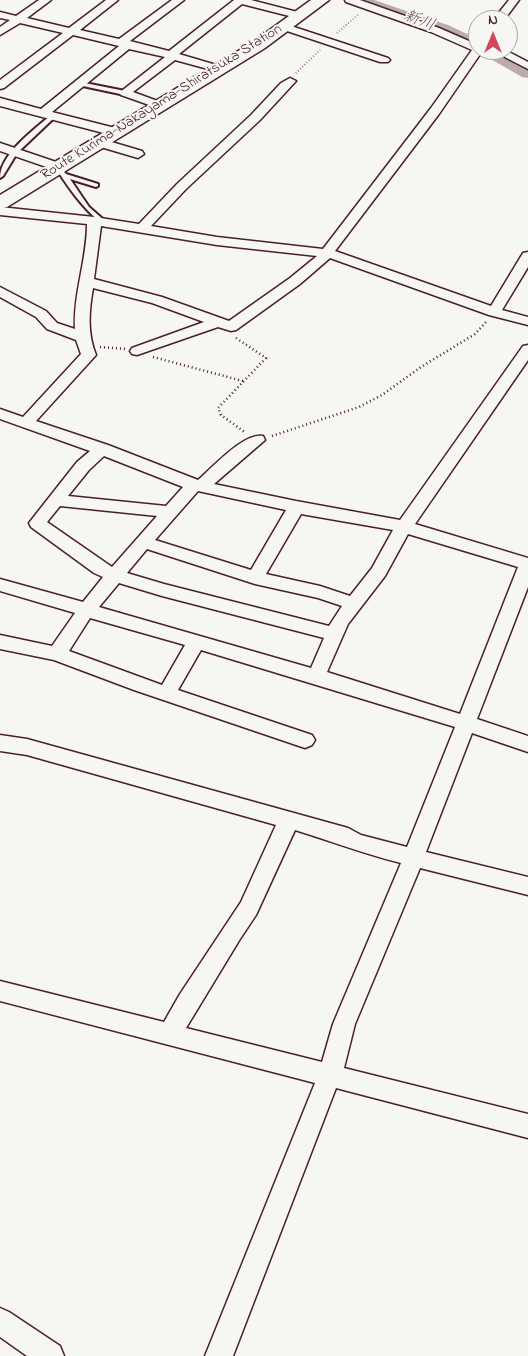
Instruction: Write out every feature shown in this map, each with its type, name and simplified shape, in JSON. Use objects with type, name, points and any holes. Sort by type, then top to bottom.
[{"type":"main road","name":"Route Kurima-Nakayama-Shiratsuka Station","points":[[0,203],[61,171],[98,142],[285,27],[321,0]]},
{"type":"street","points":[[0,32],[46,0]]},
{"type":"street","points":[[0,86],[113,0]]},
{"type":"street","points":[[49,114],[125,43],[179,0]]},
{"type":"street","points":[[137,351],[225,324],[295,281],[323,258],[429,119],[478,48],[427,27],[350,0]]},
{"type":"street","points":[[370,0],[468,35]]},
{"type":"street","points":[[506,10],[514,0]]},
{"type":"street","points":[[126,93],[173,55],[246,1],[301,16]]},
{"type":"street","points":[[0,15],[125,43],[219,68]]},
{"type":"street","points":[[285,27],[384,60]]},
{"type":"street","points":[[516,60],[528,66]]},
{"type":"street","points":[[143,228],[179,187],[253,121],[272,98],[290,81]]},
{"type":"street","points":[[126,93],[159,105]]},
{"type":"street","points":[[0,102],[115,132]]},
{"type":"street","points":[[98,142],[138,154]]},
{"type":"street","points":[[0,147],[61,171]]},
{"type":"street","points":[[0,211],[98,221],[216,241],[326,254],[344,258],[494,312],[528,321]]},
{"type":"street","points":[[27,422],[89,356],[85,344],[88,282],[98,221]]},
{"type":"street","points":[[494,312],[528,256]]},
{"type":"street","points":[[88,282],[157,300],[225,324]]},
{"type":"street","points":[[0,291],[40,314],[52,326],[85,344]]},
{"type":"street","points":[[316,677],[334,634],[352,603],[378,572],[406,524],[528,349]]},
{"type":"street","points":[[2,417],[27,422],[198,485],[296,507],[404,527],[528,564],[414,857],[344,1024],[330,1074],[219,1356]]},
{"type":"street","points":[[56,654],[115,575],[169,512],[198,485],[257,440]]},
{"type":"street","points":[[102,449],[83,466],[36,523],[100,569],[115,575],[162,590],[334,634]]},
{"type":"street","points":[[54,500],[118,505],[169,512]]},
{"type":"street","points":[[255,578],[296,507]]},
{"type":"street","points":[[143,542],[255,578],[320,592],[352,603]]},
{"type":"street","points":[[0,585],[316,677],[528,744]]},
{"type":"street","points":[[0,642],[56,654],[305,740]]},
{"type":"street","points":[[168,693],[196,642]]},
{"type":"street","points":[[0,743],[27,747],[288,822],[348,837],[355,842],[380,850],[528,886]]},
{"type":"street","points":[[170,1034],[188,1001],[239,924],[258,889],[288,822]]},
{"type":"street","points":[[0,991],[528,1126]]},
{"type":"street","points":[[0,1320],[50,1356]]},
{"type":"lane","points":[[80,84],[126,93]]},
{"type":"lane","points":[[0,176],[14,152],[49,114]]},
{"type":"lane","points":[[61,171],[96,185]]},
{"type":"lane","points":[[61,171],[98,221]]},
{"type":"path","points":[[225,324],[225,332],[263,354],[266,358],[218,408],[227,420],[257,440],[334,417],[367,403],[475,334],[494,312]]},
{"type":"path","points":[[85,344],[137,351],[144,355],[243,381]]},
{"type":"waterway","name":"新川","points":[[359,0],[442,29],[468,41]]},
{"type":"waterway","name":"新川","points":[[505,60],[528,73]]}]
